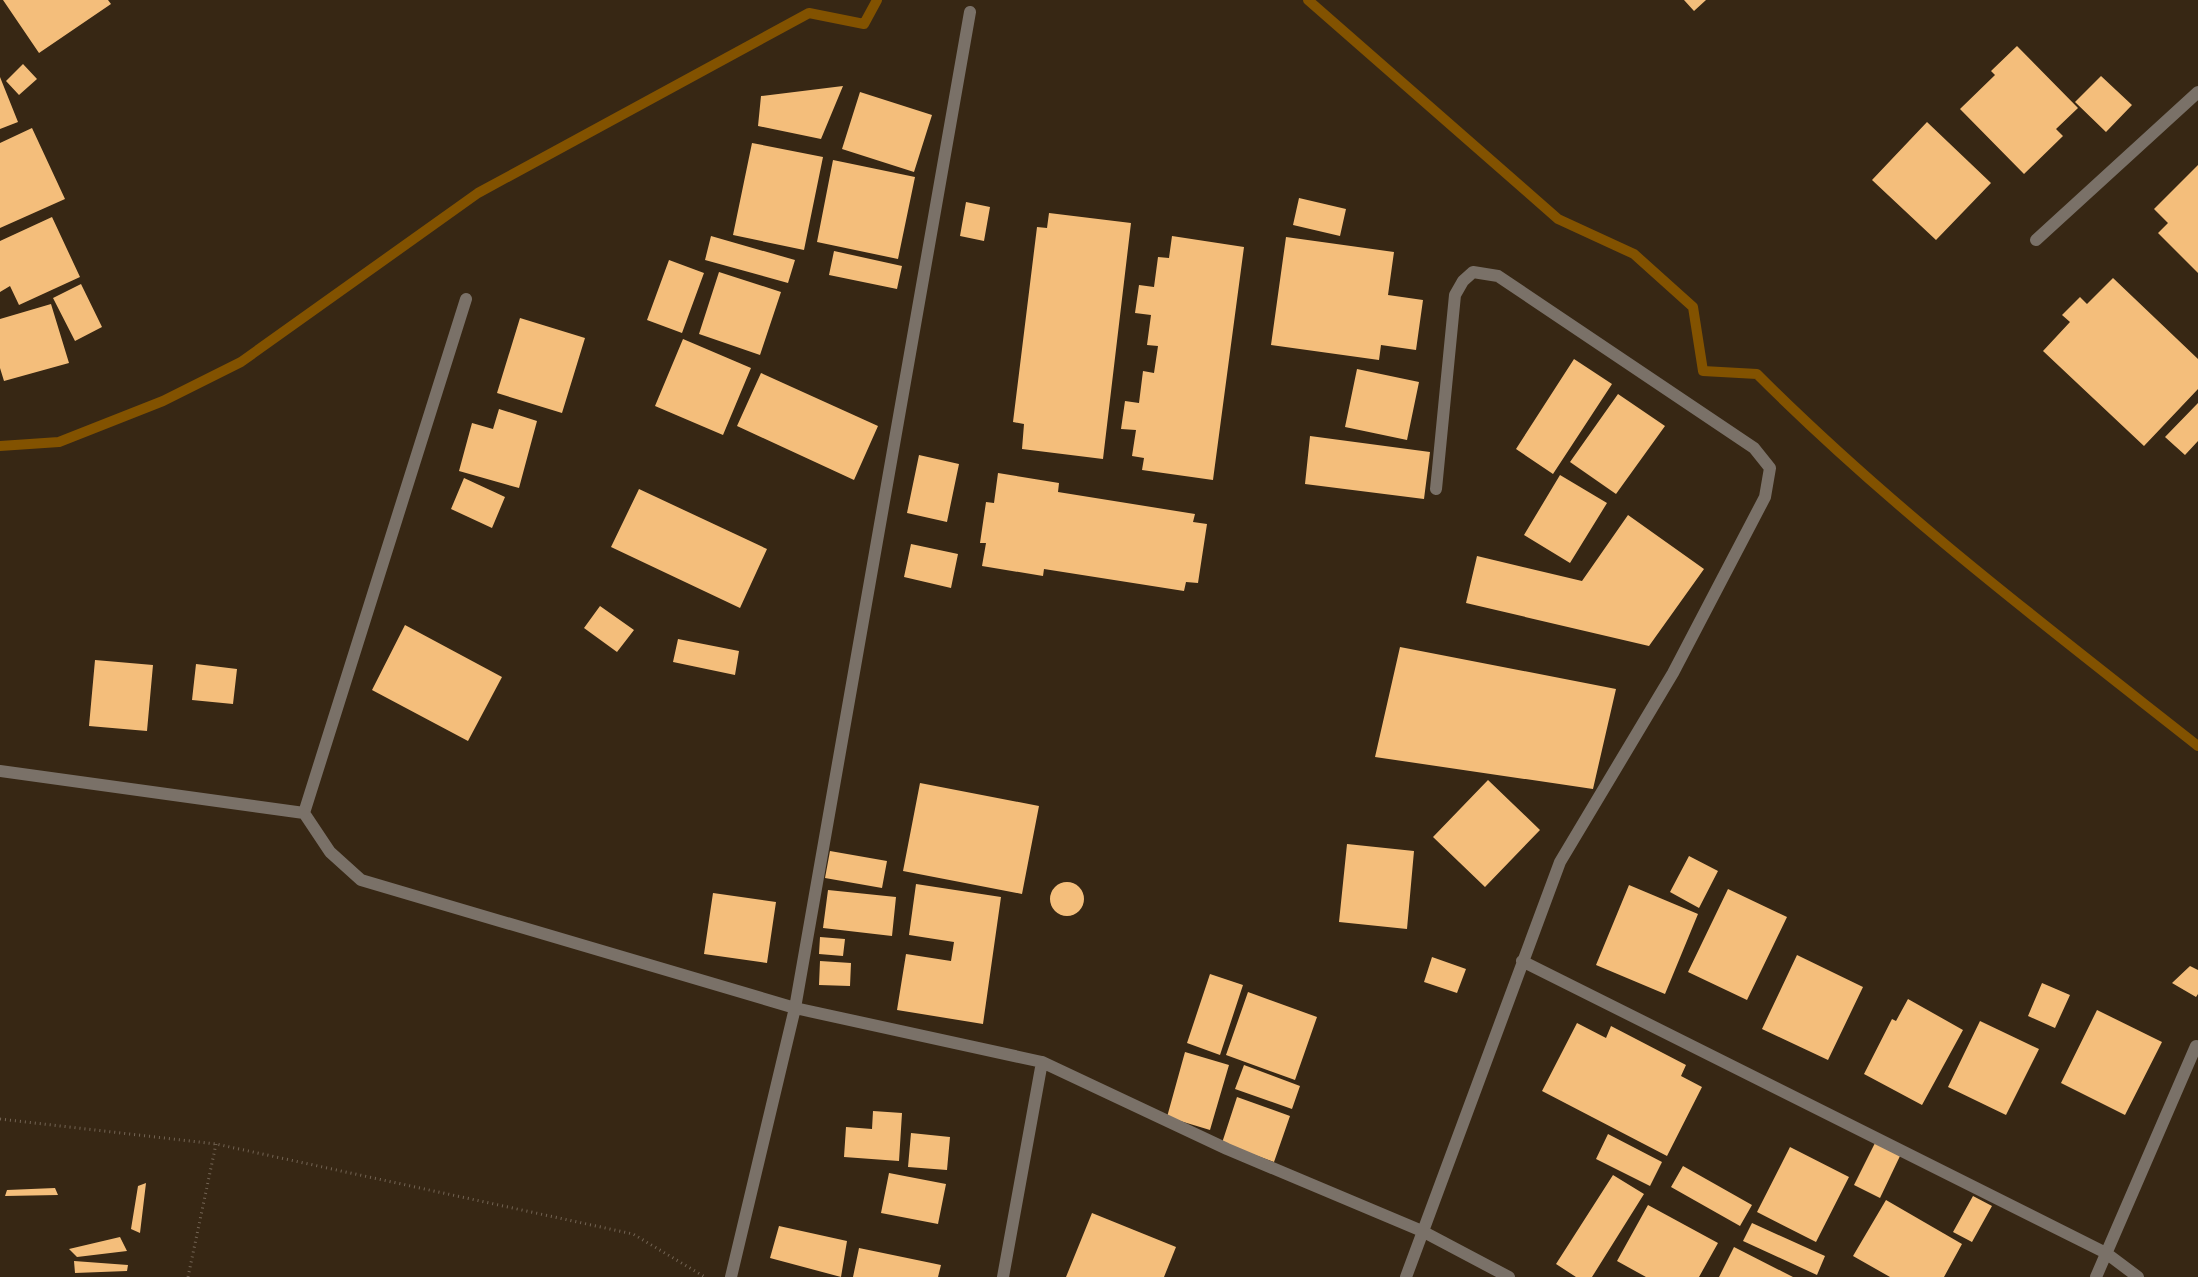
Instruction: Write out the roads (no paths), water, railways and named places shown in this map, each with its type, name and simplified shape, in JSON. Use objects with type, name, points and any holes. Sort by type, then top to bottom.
[{"type":"street","points":[[731,1277],[796,1008],[970,12]]},
{"type":"street","points":[[2036,240],[2198,92]]},
{"type":"street","points":[[1406,1277],[1522,960],[1560,862],[1674,673],[1765,497],[1770,468],[1754,448],[1498,276],[1473,272],[1463,281],[1455,295],[1436,489]]},
{"type":"street","points":[[304,813],[466,299]]},
{"type":"street","points":[[0,771],[304,813],[330,852],[361,880],[796,1008],[1042,1062],[1227,1149],[1422,1231],[1509,1277]]},
{"type":"street","points":[[1522,960],[2106,1253],[2138,1277]]},
{"type":"street","points":[[2096,1277],[2196,1046]]},
{"type":"street","points":[[1003,1277],[1042,1062]]},
{"type":"waterway","points":[[0,446],[59,442],[163,401],[241,362],[478,193],[809,13],[864,24],[877,0]]},
{"type":"waterway","points":[[1308,0],[1558,219],[1634,254],[1693,307],[1703,371],[1757,374],[1862,473],[1916,520],[2028,612],[2198,746]]}]
